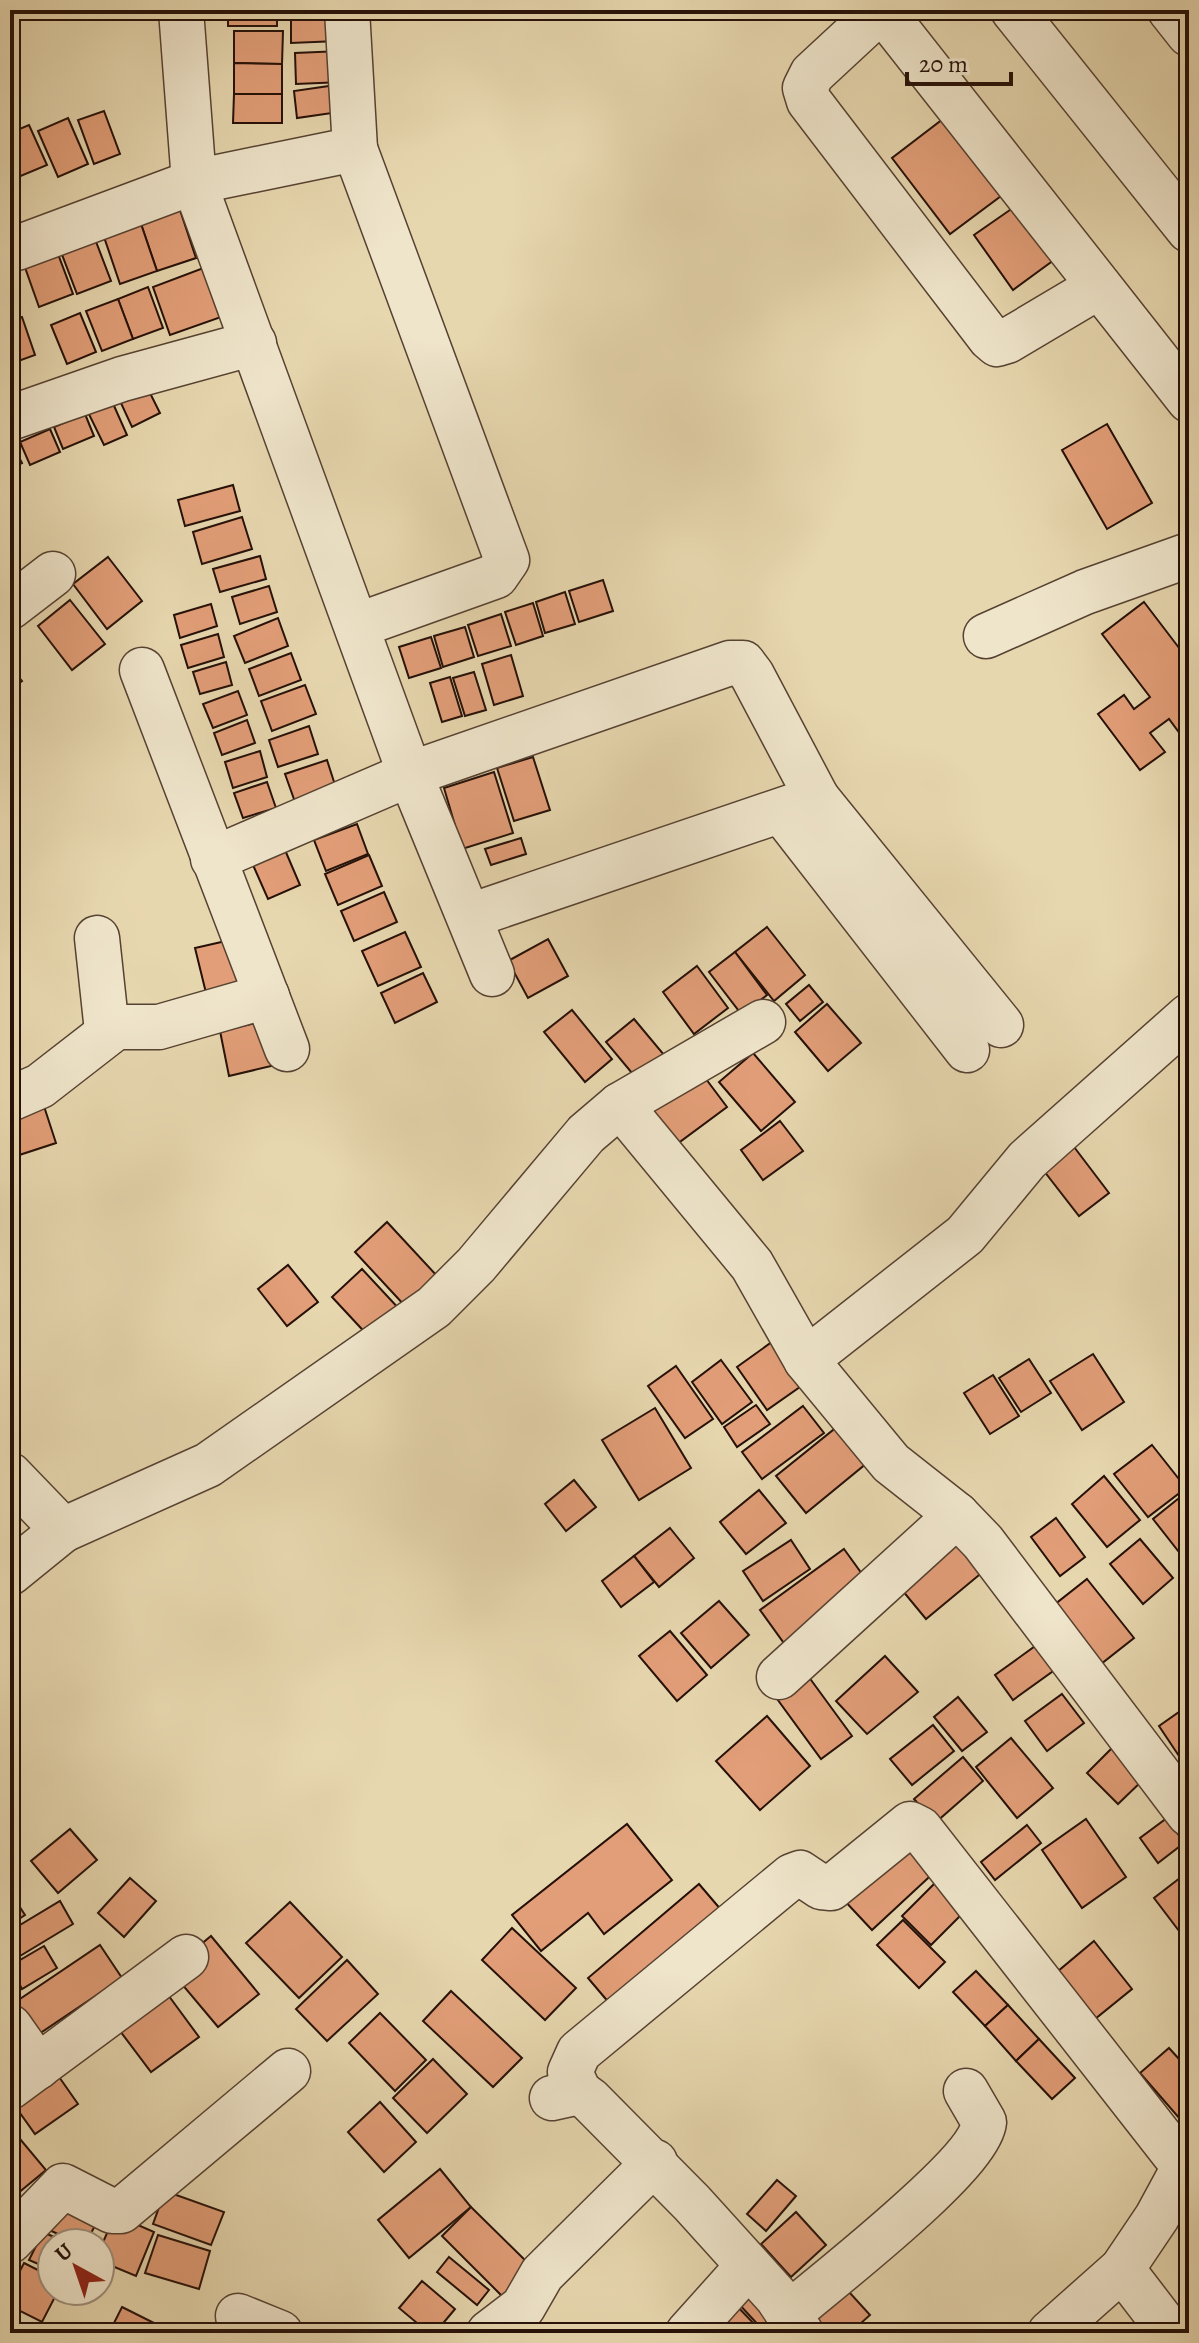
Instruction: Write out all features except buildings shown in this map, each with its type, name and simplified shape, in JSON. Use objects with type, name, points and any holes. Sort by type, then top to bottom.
[{"type":"street","points":[[181,10],[194,182],[359,625],[410,774],[492,974]]},
{"type":"street","points":[[347,10],[355,149],[507,560],[496,576],[359,625]]},
{"type":"street","points":[[1098,287],[997,344],[809,101],[805,88],[812,74],[882,10],[1189,400]]},
{"type":"street","points":[[1013,10],[1189,230]]},
{"type":"street","points":[[1170,10],[1189,34]]},
{"type":"street","points":[[17,248],[194,182],[355,149]]},
{"type":"street","points":[[10,418],[122,379],[254,343]]},
{"type":"street","points":[[986,636],[1085,592],[1189,555]]},
{"type":"street","points":[[10,607],[53,574]]},
{"type":"street","points":[[213,859],[410,774],[730,663],[743,663],[752,675],[799,805],[967,1050]]},
{"type":"street","points":[[142,670],[287,1049]]},
{"type":"street","points":[[470,916],[799,805]]},
{"type":"street","points":[[799,805],[1001,1025]]},
{"type":"street","points":[[97,938],[107,1031]]},
{"type":"street","points":[[10,1099],[40,1086],[116,1027],[159,1027],[267,996]]},
{"type":"street","points":[[806,1360],[965,1235],[1037,1151],[1189,1016]]},
{"type":"street","points":[[10,1573],[63,1530],[208,1465],[434,1307],[476,1265],[562,1161],[620,1105],[763,1022]]},
{"type":"street","points":[[620,1105],[752,1265],[806,1360],[891,1463],[957,1515],[1013,1579],[1095,1694],[1189,1812]]},
{"type":"street","points":[[10,1475],[63,1530]]},
{"type":"street","points":[[779,1677],[957,1515]]},
{"type":"street","points":[[966,2091],[984,2122],[976,2145],[939,2185],[795,2323],[655,2162],[565,2095],[571,2064],[589,2044],[792,1876],[807,1876],[826,1888],[905,1825],[915,1825],[1186,2161],[1157,2217],[1122,2269],[1050,2333]]},
{"type":"street","points":[[10,2027],[24,2077],[186,1957]]},
{"type":"street","points":[[10,2241],[63,2186],[112,2211],[121,2211],[288,2071]]},
{"type":"street","points":[[489,2333],[523,2307],[542,2274],[655,2162]]},
{"type":"street","points":[[688,2333],[748,2266]]},
{"type":"street","points":[[1122,2269],[1150,2326]]},
{"type":"street","points":[[238,2316],[280,2333]]}]
